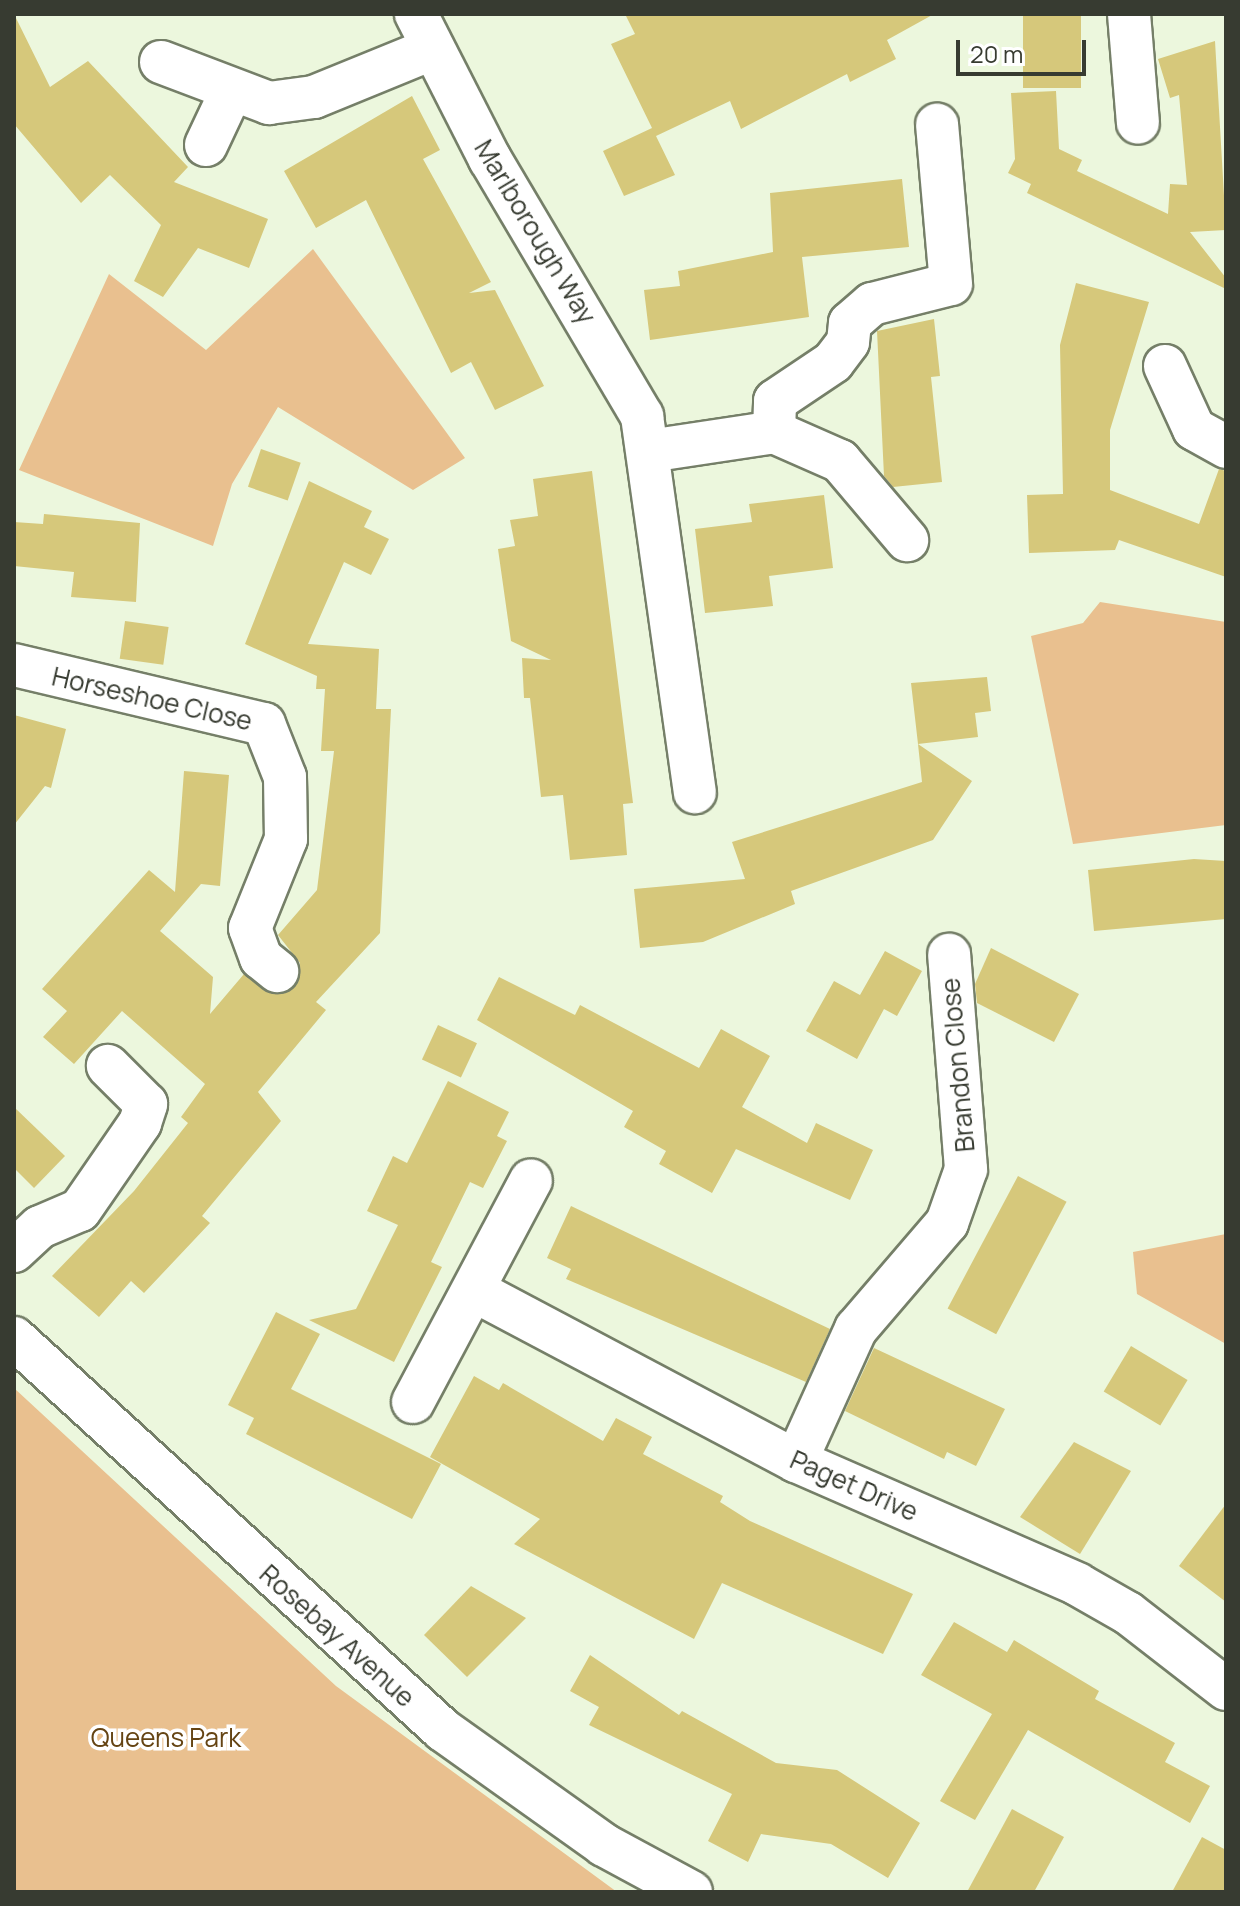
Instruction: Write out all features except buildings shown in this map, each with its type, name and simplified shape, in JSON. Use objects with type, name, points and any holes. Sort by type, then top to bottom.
[{"type":"street","points":[[1129,14],[1138,123]]},
{"type":"street","points":[[161,62],[230,94],[269,103],[314,97],[423,32]]},
{"type":"street","name":"Marlborough Way","points":[[423,32],[642,416],[695,792]]},
{"type":"street","points":[[206,145],[230,94]]},
{"type":"street","points":[[774,432],[775,401],[833,362],[850,323],[872,304],[951,284],[937,125]]},
{"type":"street","points":[[1165,366],[1194,429],[1226,447]]},
{"type":"street","points":[[649,451],[774,432],[840,461],[907,540]]},
{"type":"street","name":"Horseshoe Close","points":[[14,665],[264,724],[285,777],[286,839],[250,928],[261,958],[277,971]]},
{"type":"street","name":"Brandon Close","points":[[796,1461],[856,1329],[947,1223],[966,1169],[949,955]]},
{"type":"street","points":[[14,1251],[40,1227],[80,1210],[140,1123],[146,1104],[108,1066]]},
{"type":"street","points":[[413,1402],[475,1291],[531,1180]]},
{"type":"street","name":"Paget Drive","points":[[475,1291],[796,1461],[1077,1584],[1128,1613],[1226,1689]]},
{"type":"street","name":"Rosebay Avenue","points":[[14,1338],[443,1730],[604,1845],[691,1892]]},
{"type":"green space","points":[[313,249],[465,458],[413,490],[278,407],[232,484],[213,546],[19,470],[109,274],[206,350]]},
{"type":"green space","points":[[1100,602],[1226,622],[1226,825],[1073,844],[1031,636],[1083,623]]},
{"type":"green space","points":[[1226,1234],[1226,1344],[1137,1294],[1133,1252]]},
{"type":"green space","name":"Queens Park","points":[[14,1388],[336,1686],[617,1892],[14,1892]]}]
